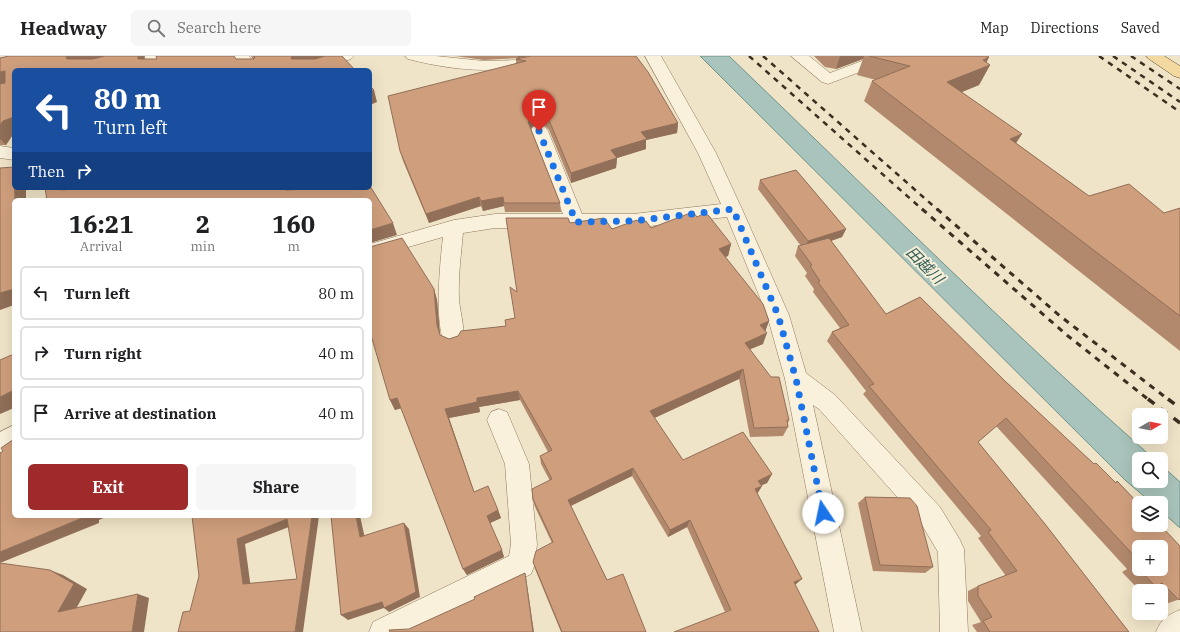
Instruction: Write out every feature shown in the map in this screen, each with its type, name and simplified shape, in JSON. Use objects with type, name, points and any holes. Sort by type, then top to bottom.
[{"type":"main road","points":[[1154,56],[1180,73]]},
{"type":"street","points":[[153,56],[155,68]]},
{"type":"street","points":[[241,56],[249,68]]},
{"type":"street","points":[[311,68],[346,56]]},
{"type":"street","points":[[413,56],[444,63],[479,67],[517,65],[554,56]]},
{"type":"street","points":[[653,56],[707,153],[733,209],[778,315],[796,379],[848,632]]},
{"type":"street","points":[[799,56],[828,80],[889,56]]},
{"type":"street","points":[[539,131],[576,222]]},
{"type":"street","points":[[0,152],[12,154]]},
{"type":"street","points":[[294,190],[300,198]]},
{"type":"street","points":[[372,250],[454,226],[495,221],[633,221],[733,209]]},
{"type":"street","points":[[453,339],[449,299],[450,261],[454,226]]},
{"type":"street","points":[[796,379],[827,402],[931,516],[951,549],[954,632]]},
{"type":"street","points":[[383,632],[521,564],[524,544],[517,464],[499,420]]},
{"type":"street","points":[[0,446],[12,437]]},
{"type":"street","points":[[1170,632],[1180,624]]},
{"type":"water","name":"田越川","points":[[700,56],[729,56],[1046,361],[1132,439],[1132,444],[1137,444],[1146,452],[1132,452],[1132,486]]},
{"type":"water","points":[[1168,471],[1180,482],[1180,528],[1168,517],[1168,496],[1144,496],[1134,488],[1168,488]]},
{"type":"building","points":[[9,56],[67,56],[67,59],[93,59],[105,56],[138,56],[138,59],[157,59],[156,56],[234,56],[236,59],[254,59],[254,56],[292,56],[291,59],[315,59],[325,56],[342,56],[353,68],[12,68],[12,118],[3,121],[0,125],[0,84],[5,83],[5,71],[0,72],[0,58]]},
{"type":"building","points":[[531,56],[636,56],[648,72],[678,123],[641,132],[647,139],[611,150],[617,158],[571,173],[549,120],[545,116],[539,114],[532,116],[528,122],[560,203],[504,203],[503,197],[481,201],[479,197],[426,214],[400,151],[388,96],[526,61],[516,59]]},
{"type":"building","points":[[869,56],[987,56],[989,57],[983,60],[990,65],[947,82],[1022,134],[1010,139],[1089,196],[1129,184],[1164,213],[1180,208],[1180,316],[872,81],[910,66]]},
{"type":"building","points":[[12,167],[12,190],[15,190],[15,198],[12,198],[12,290],[0,293],[0,168]]},
{"type":"building","points":[[796,170],[846,229],[808,241],[760,180]]},
{"type":"building","points":[[372,189],[393,223],[372,229],[372,198],[47,198],[45,190]]},
{"type":"building","points":[[693,212],[697,217],[705,213],[731,244],[719,249],[763,304],[769,321],[760,325],[767,333],[745,343],[771,377],[779,377],[789,420],[787,420],[788,427],[754,428],[743,369],[650,411],[683,460],[743,432],[772,474],[758,481],[762,486],[755,489],[802,579],[794,582],[819,632],[674,632],[731,610],[690,520],[670,530],[633,468],[568,500],[607,580],[623,574],[646,632],[562,632],[533,562],[536,551],[553,542],[533,499],[532,489],[552,479],[540,456],[552,450],[518,391],[477,398],[477,402],[445,409],[474,492],[488,486],[498,510],[487,516],[502,550],[463,569],[397,398],[390,400],[372,339],[372,246],[402,238],[434,289],[437,325],[440,335],[449,339],[458,336],[461,331],[506,326],[505,320],[515,318],[510,287],[517,292],[506,218],[568,218],[570,223],[604,218],[612,229],[637,220],[640,223],[646,221],[651,228]]},
{"type":"building","points":[[829,238],[886,314],[920,297],[1005,381],[1094,464],[1096,463],[1116,483],[1117,481],[1132,497],[1132,532],[1167,532],[1180,546],[1180,599],[1179,600],[1168,589],[1168,584],[1153,584],[1146,576],[1168,576],[1168,540],[1132,540],[1132,553],[1006,418],[978,442],[1045,524],[1129,632],[990,632],[983,621],[992,617],[978,596],[978,586],[1017,571],[988,532],[991,530],[869,386],[874,384],[832,332],[849,325],[818,282],[820,281],[810,266],[812,265],[798,246]]},
{"type":"building","points":[[12,355],[12,391],[0,397],[0,360]]},
{"type":"building","points":[[12,440],[12,518],[82,518],[0,552],[0,453],[3,451],[1,448]]},
{"type":"building","points":[[865,497],[910,498],[917,506],[933,567],[880,565]]},
{"type":"building","points":[[192,518],[312,518],[295,632],[178,632],[183,612],[190,611],[199,576]],"holes":[[[287,519],[297,579],[243,584],[237,539]]]},
{"type":"building","points":[[331,518],[356,518],[360,537],[404,523],[416,592],[384,608],[382,602],[341,615]]},
{"type":"building","points":[[0,563],[50,570],[74,584],[58,612],[138,594],[132,632],[0,632]]},
{"type":"building","points":[[525,573],[533,632],[390,632],[389,630],[409,629],[475,599],[474,597]]},
{"type":"railway","points":[[749,56],[923,210]]},
{"type":"railway","points":[[763,56],[938,210]]},
{"type":"railway","points":[[1099,56],[1180,112]]},
{"type":"railway","points":[[1113,56],[1180,102]]},
{"type":"railway","points":[[1131,56],[1180,89]]},
{"type":"railway","points":[[922,209],[1068,336],[1149,400]]},
{"type":"railway","points":[[937,209],[1060,316],[1169,400]]},
{"type":"railway","points":[[1148,399],[1180,423]]},
{"type":"railway","points":[[1168,399],[1180,408]]},
{"type":"route","points":[[539,131],[576,222],[633,221],[733,209],[778,315],[796,379],[823,513]]}]
